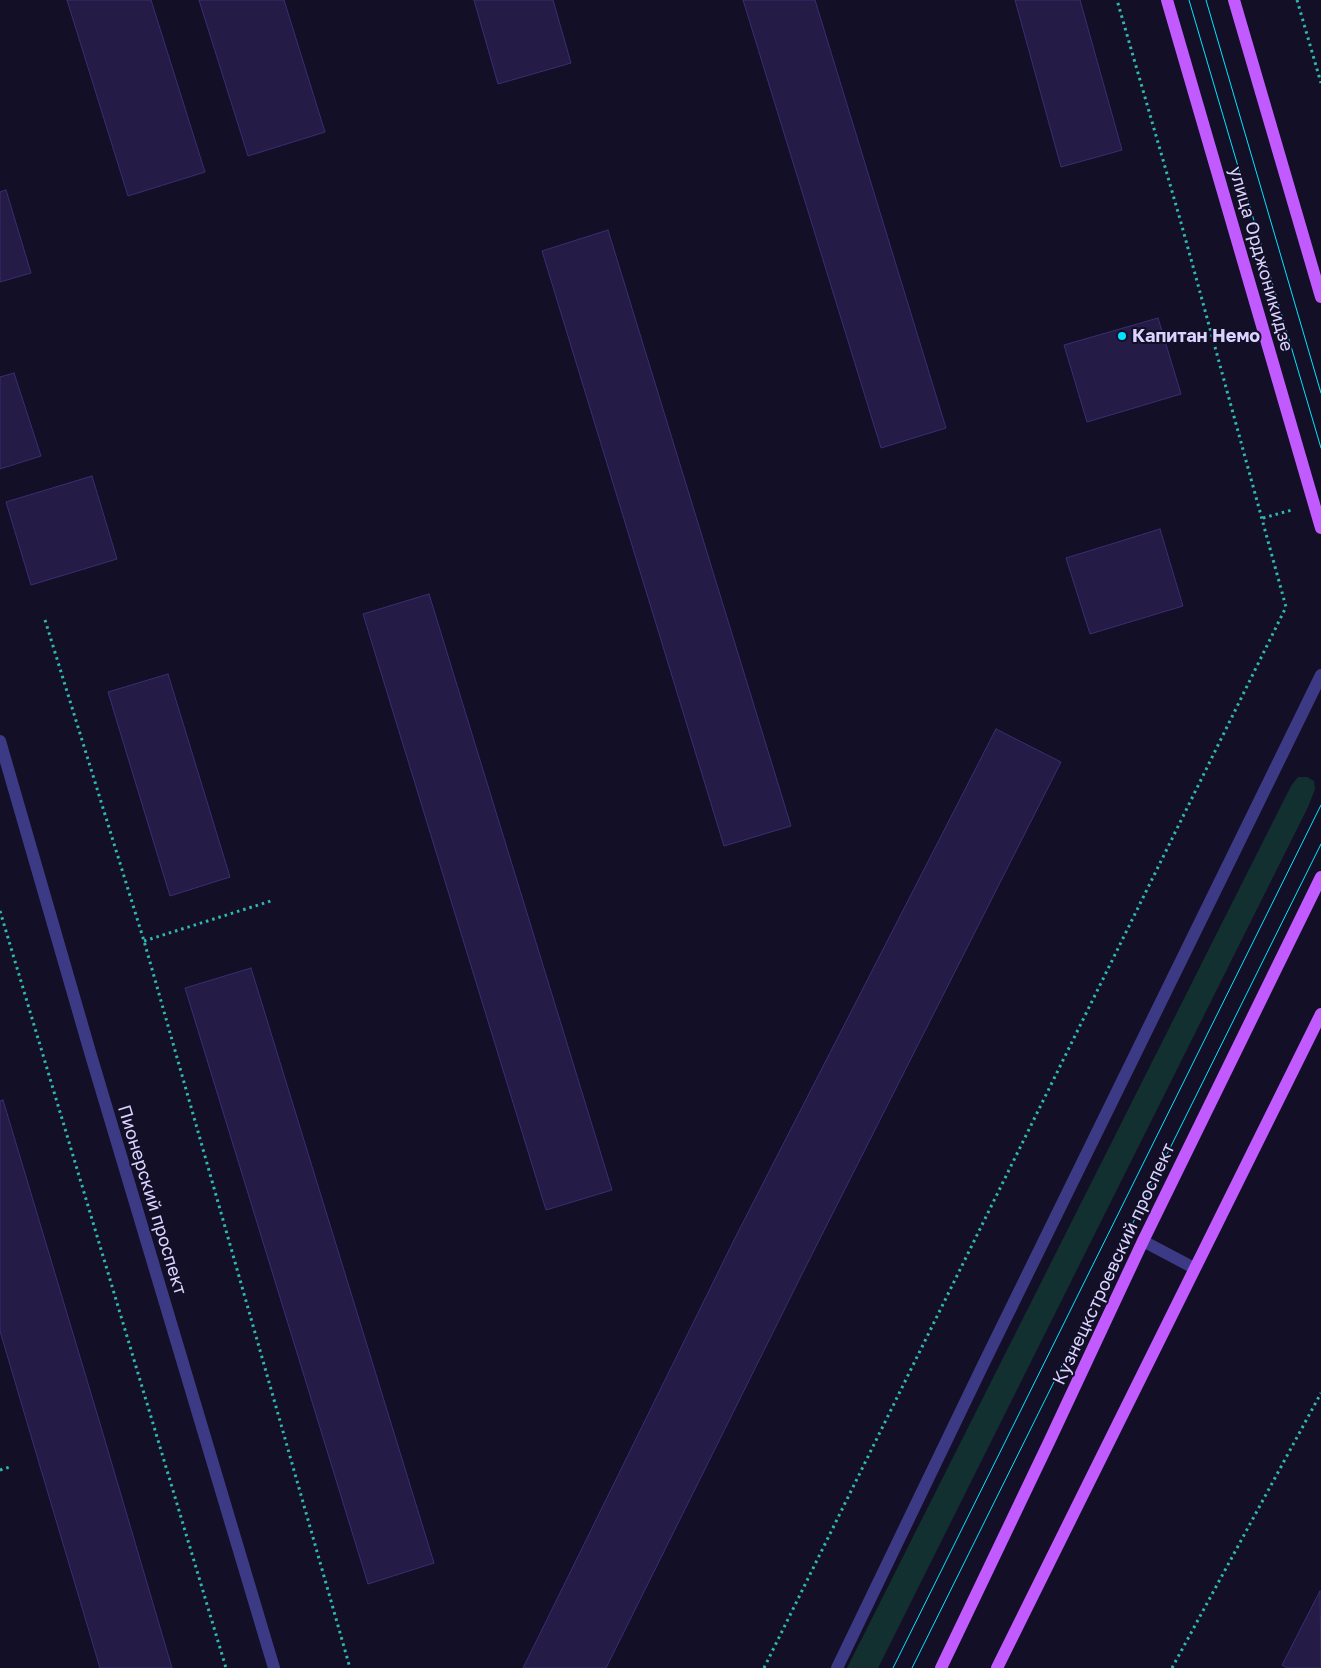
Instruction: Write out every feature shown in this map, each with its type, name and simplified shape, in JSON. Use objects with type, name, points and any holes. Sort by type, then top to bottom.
[{"type":"main road","name":"улица Орджоникидзе","points":[[1167,0],[1321,528]]},
{"type":"main road","points":[[1234,0],[1321,297]]},
{"type":"main road","name":"Кузнецкстроевский проспект","points":[[941,1668],[1050,1442],[1143,1240],[1321,877]]},
{"type":"main road","points":[[996,1668],[1321,1014]]},
{"type":"street","points":[[837,1668],[1321,674]]},
{"type":"street","name":"Пионерский проспект","points":[[0,742],[90,1052],[274,1668]]},
{"type":"street","points":[[1143,1240],[1194,1268]]},
{"type":"path","points":[[764,1668],[1286,607],[1180,219],[1117,0]]},
{"type":"path","points":[[1297,0],[1321,83]]},
{"type":"path","points":[[1263,518],[1314,503]]},
{"type":"path","points":[[45,620],[144,941],[350,1668]]},
{"type":"path","points":[[144,941],[274,900]]},
{"type":"path","points":[[0,911],[226,1668]]},
{"type":"path","points":[[1172,1668],[1321,1393]]},
{"type":"path","points":[[0,1470],[10,1467]]},
{"type":"green space","points":[[1298,777],[1307,777],[1314,781],[1315,789],[1308,807],[878,1668],[847,1668],[1291,786]]},
{"type":"building","points":[[67,0],[151,0],[205,172],[128,196]]},
{"type":"building","points":[[199,0],[284,0],[325,132],[248,156]]},
{"type":"building","points":[[474,0],[553,0],[571,63],[498,84]]},
{"type":"building","points":[[743,0],[815,0],[946,428],[881,448]]},
{"type":"building","points":[[1015,0],[1080,0],[1122,150],[1061,167]]},
{"type":"building","points":[[6,190],[31,273],[0,282],[0,192]]},
{"type":"building","points":[[608,230],[791,826],[724,846],[542,251]]},
{"type":"building","points":[[1158,318],[1181,394],[1087,422],[1064,345]]},
{"type":"building","points":[[14,373],[41,456],[0,469],[0,377]]},
{"type":"building","points":[[92,476],[117,559],[31,585],[6,502]]},
{"type":"building","points":[[1160,529],[1183,606],[1090,634],[1066,558]]},
{"type":"building","points":[[429,594],[612,1190],[546,1210],[363,614]]},
{"type":"building","points":[[168,674],[230,877],[170,896],[108,692]]},
{"type":"building","points":[[996,729],[1061,762],[801,1276],[606,1668],[523,1668],[734,1240]]},
{"type":"building","points":[[251,968],[434,1563],[368,1584],[185,988]]},
{"type":"building","points":[[3,1100],[172,1668],[100,1668],[0,1331],[0,1101]]},
{"type":"building","points":[[1320,1591],[1321,1668],[1287,1668],[1282,1665]]},
{"type":"tram line","points":[[1189,0],[1321,448]]},
{"type":"tram line","points":[[1206,0],[1321,393]]},
{"type":"tram line","points":[[893,1668],[1321,805]]},
{"type":"tram line","points":[[912,1668],[1321,844]]},
{"type":"place","name":"Капитан Немо","points":[[1122,336]]}]
